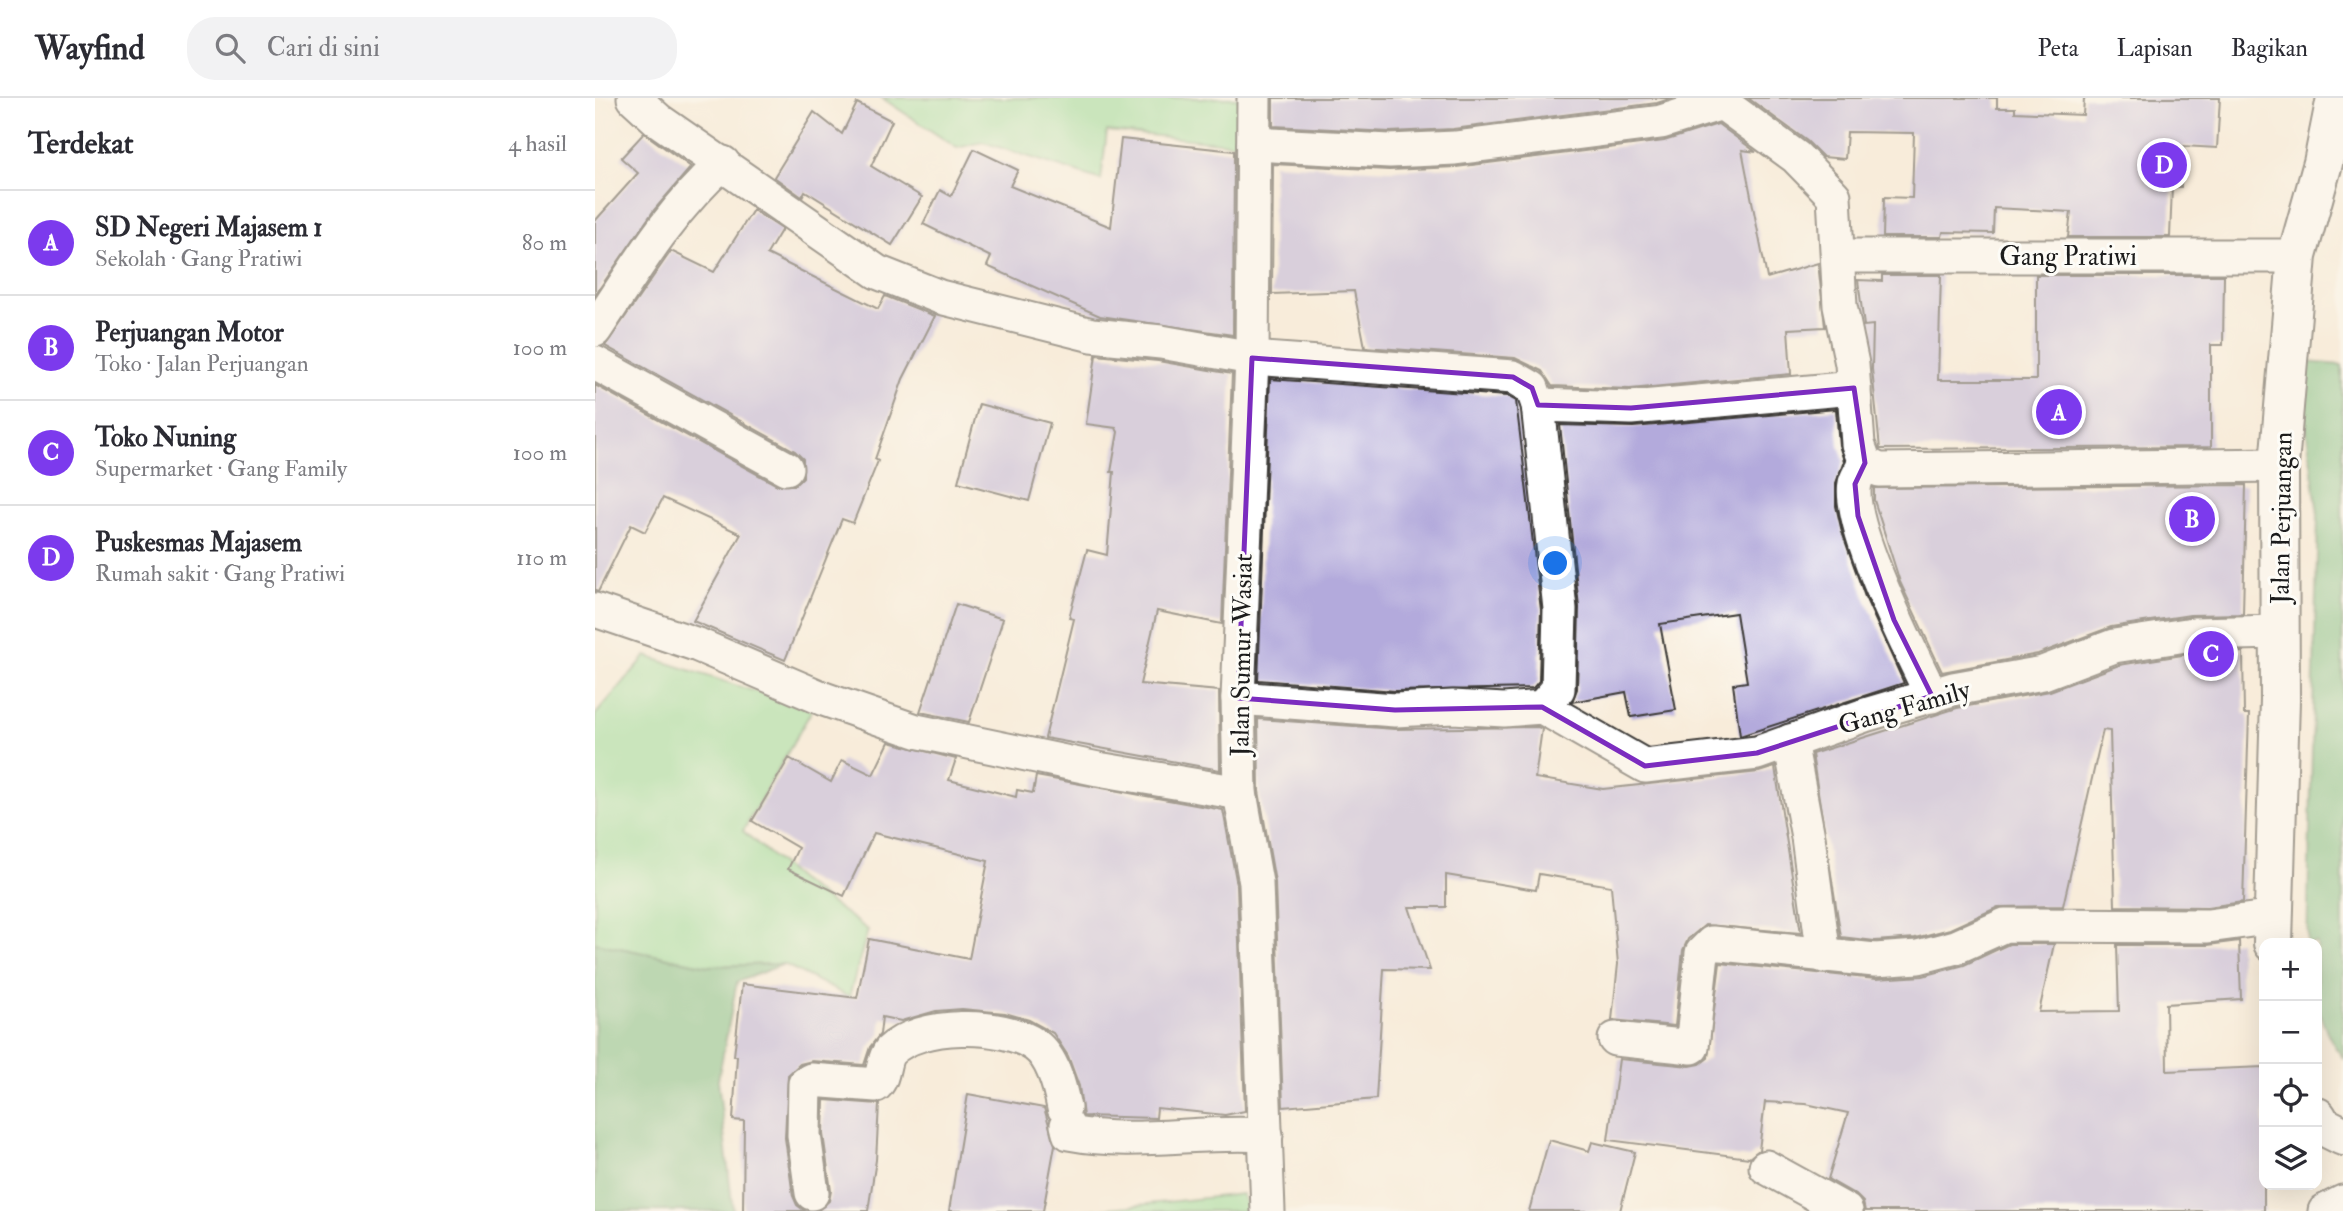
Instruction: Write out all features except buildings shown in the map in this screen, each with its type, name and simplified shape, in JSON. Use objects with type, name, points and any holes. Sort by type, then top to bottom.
[{"type":"street","points":[[634,98],[658,120],[877,272],[940,297],[1092,335],[1161,342],[1252,358],[1513,377],[1532,388],[1538,405],[1550,502],[1561,653],[1559,689],[1542,707],[1504,710],[1453,707],[1395,710],[1238,698]]},
{"type":"street","name":"Jalan Sumur Wasiat","points":[[1254,98],[1252,358],[1238,698],[1240,793],[1257,883],[1268,1211]]},
{"type":"street","name":"Jalan Perjuangan","points":[[2274,930],[2280,632],[2279,466],[2297,256],[2323,163],[2336,98]]},
{"type":"street","points":[[1254,144],[1390,151],[1455,148],[1661,122],[1721,100],[1795,157],[1834,196],[1840,306],[1854,388],[1858,444],[1865,463],[1879,470],[2279,466]]},
{"type":"street","points":[[595,330],[662,229],[696,187],[723,163]]},
{"type":"street","name":"Gang Pratiwi","points":[[1839,256],[2297,256]]},
{"type":"street","points":[[595,363],[786,468]]},
{"type":"street","points":[[1538,405],[1631,408],[1854,388]]},
{"type":"street","points":[[1865,463],[1855,484],[1858,516],[1894,620],[1932,696]]},
{"type":"street","points":[[595,610],[698,645],[824,699],[916,731],[1098,769],[1240,793]]},
{"type":"street","name":"Gang Family","points":[[1542,707],[1645,766],[1758,754],[1790,741],[1932,696],[2043,673],[2114,646],[2193,634],[2280,632]]},
{"type":"street","points":[[1790,741],[1808,837],[1825,956]]},
{"type":"street","points":[[1615,1039],[1692,1047],[1702,953],[1711,943],[1875,960],[1918,957],[1957,947],[2005,925],[2208,926],[2274,930]]},
{"type":"street","points":[[812,1193],[803,1135],[805,1084],[811,1080],[876,1085],[889,1052],[917,1034],[939,1029],[970,1029],[1007,1034],[1034,1045],[1049,1061],[1069,1133],[1095,1138],[1158,1140],[1237,1133],[1266,1135]]},
{"type":"street","points":[[2322,1126],[2343,1136]]},
{"type":"street","points":[[1766,1167],[1846,1211]]},
{"type":"street","points":[[2325,1211],[2343,1202]]},
{"type":"highlighted area","points":[[1252,358],[1513,377],[1532,388],[1538,405],[1631,408],[1854,388],[1865,463],[1855,484],[1858,516],[1894,620],[1932,696],[1757,753],[1645,766],[1542,707],[1395,710],[1238,698]]},
{"type":"green space","points":[[882,98],[1240,98],[1238,144],[1107,131],[1101,180],[983,142],[957,148]]},
{"type":"green space","points":[[2306,362],[2342,365],[2343,1058],[2322,1020],[2322,938],[2307,938],[2318,514],[2303,405]]},
{"type":"green space","points":[[646,656],[812,710],[743,831],[798,879],[868,930],[849,997],[784,964],[708,966],[595,943],[595,715]]},
{"type":"green space","points":[[595,943],[708,966],[784,964],[737,982],[718,1080],[733,1211],[595,1211]]},
{"type":"green space","points":[[1242,1194],[1248,1211],[1082,1211]]},
{"type":"place","name":"Puskesmas Majasem","points":[[2164,165]]},
{"type":"place","name":"SD Negeri Majasem 1","points":[[2059,412]]},
{"type":"place","name":"Perjuangan Motor","points":[[2192,519]]},
{"type":"place","name":"Toko Nuning","points":[[2211,654]]}]
